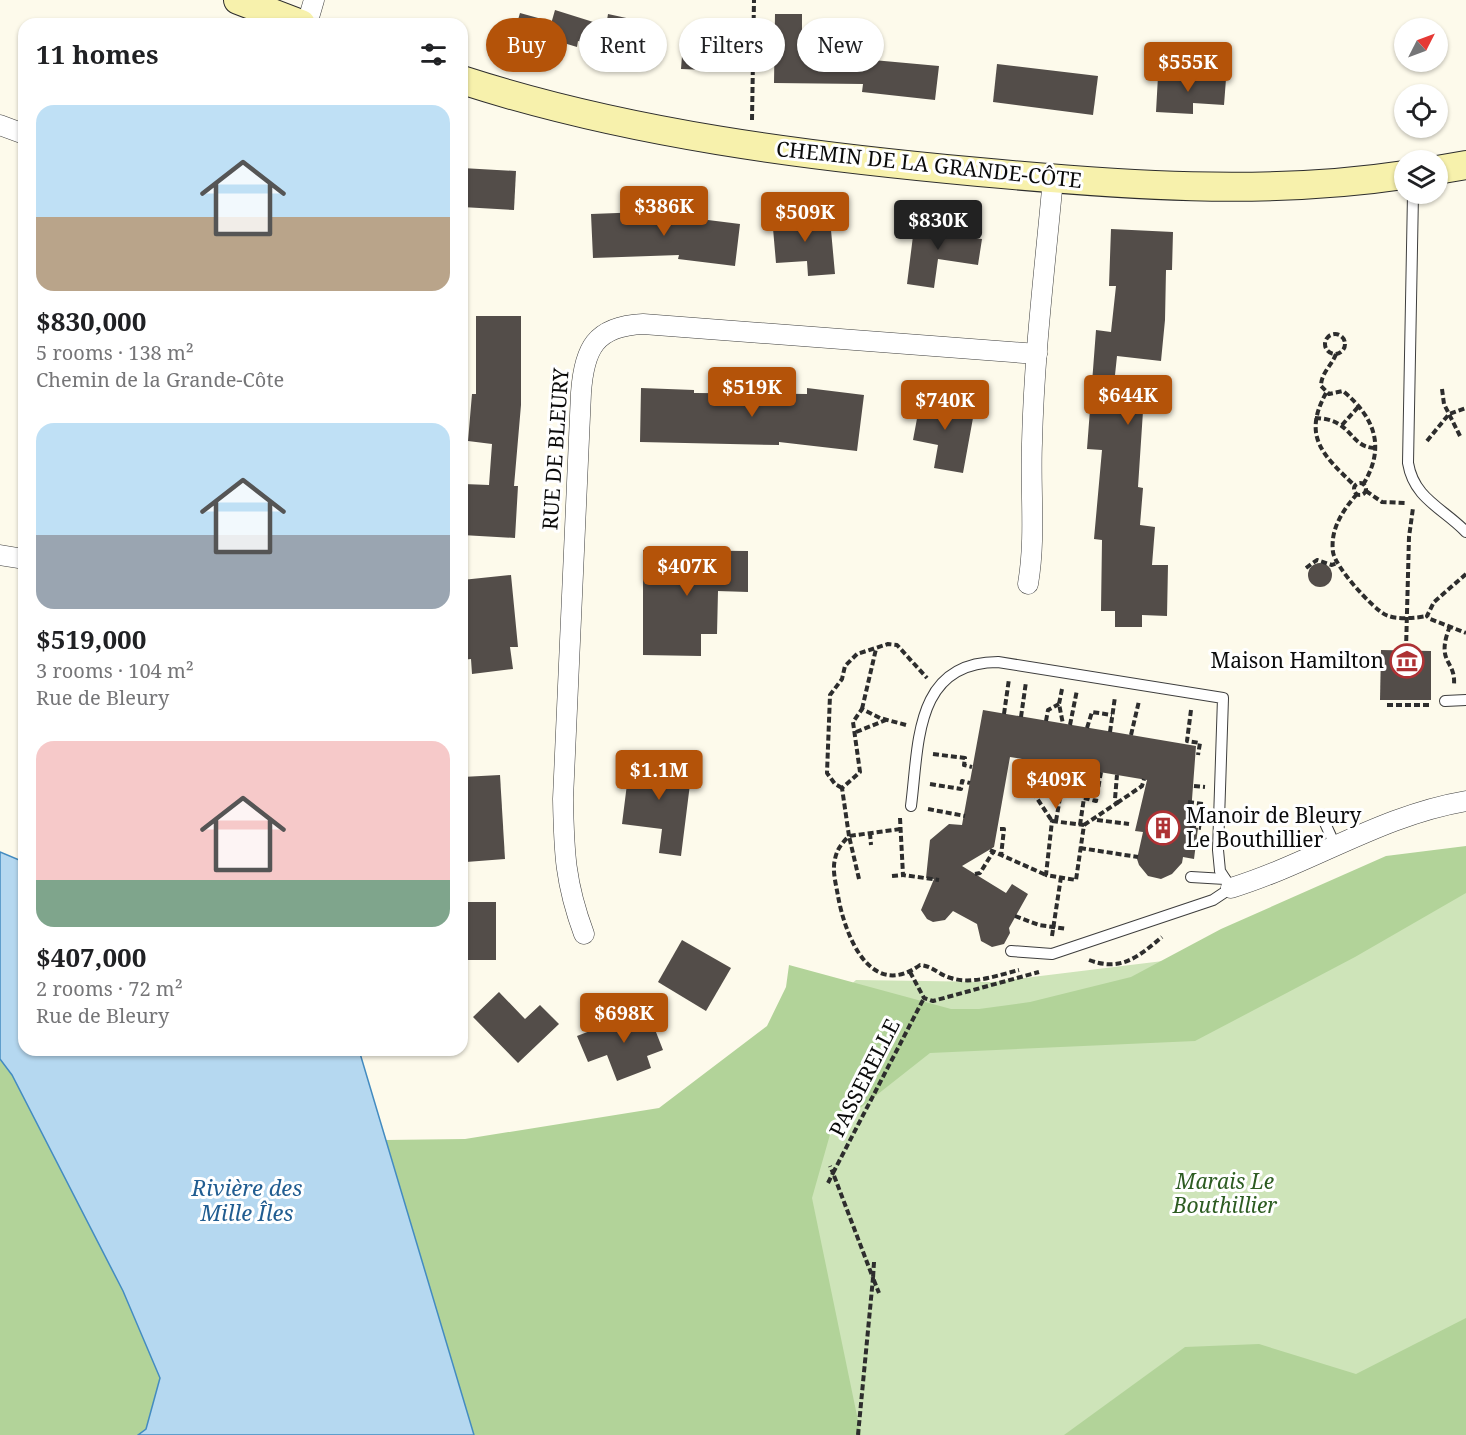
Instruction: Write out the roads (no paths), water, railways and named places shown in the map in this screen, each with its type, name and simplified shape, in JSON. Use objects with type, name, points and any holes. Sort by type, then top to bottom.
[{"type":"main road","points":[[238,0],[285,18]]},
{"type":"main road","name":"CHEMIN DE LA GRANDE-CÔTE","points":[[468,82],[524,98],[618,120],[779,151],[1053,179],[1238,185],[1329,182],[1394,176]]},
{"type":"main road","points":[[1448,168],[1466,165]]},
{"type":"street","points":[[309,18],[314,0]]},
{"type":"street","points":[[0,125],[18,132]]},
{"type":"street","points":[[1028,584],[1034,540],[1032,442],[1037,354],[1053,179]]},
{"type":"street","name":"RUE DE BLEURY","points":[[584,934],[574,908],[564,866],[563,799],[581,393],[586,357],[590,349],[607,332],[616,327],[644,324],[1037,354]]},
{"type":"street","points":[[0,555],[18,558]]},
{"type":"street","points":[[1228,884],[1257,881],[1402,816],[1466,801]]},
{"type":"lane","points":[[1413,204],[1408,463],[1412,481],[1423,497],[1466,532]]},
{"type":"lane","points":[[911,806],[924,712],[936,689],[960,669],[983,662],[998,662],[1223,698],[1217,845],[1220,871],[1228,884]]},
{"type":"lane","points":[[1440,698],[1466,700]]},
{"type":"lane","points":[[1324,821],[1335,845]]},
{"type":"lane","points":[[1191,877],[1228,884]]},
{"type":"lane","points":[[1011,951],[1052,954],[1213,900],[1228,884]]},
{"type":"water","name":"Rivière des Mille Îles","points":[[0,852],[18,860],[18,1056],[361,1056],[474,1435],[138,1435],[146,1429],[160,1378],[123,1291],[12,1075],[0,1059]]},
{"type":"place","name":"Maison Hamilton","points":[[1407,661]]},
{"type":"place","name":"Manoir de Bleury Le Bouthillier","points":[[1163,828]]},
{"type":"park label","name":"Marais Le Bouthillier","points":[[1225,1194]]}]
